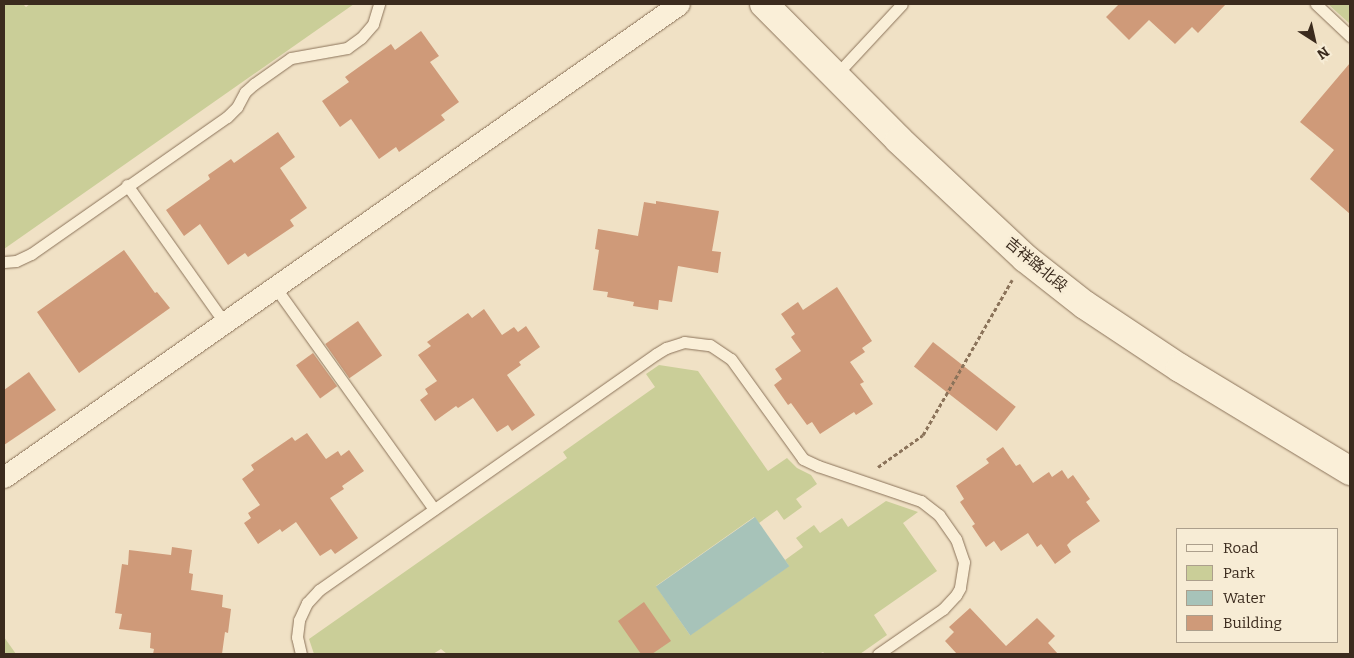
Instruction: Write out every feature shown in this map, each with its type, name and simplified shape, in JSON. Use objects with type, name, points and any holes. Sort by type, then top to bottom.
[{"type":"street","points":[[4,476],[679,4]]},
{"type":"street","name":"吉祥路北段","points":[[764,4],[899,140],[1025,258],[1085,305],[1180,368],[1350,471]]},
{"type":"lane","points":[[4,262],[16,261],[31,254],[127,185],[227,117],[237,107],[245,92],[291,58],[302,54],[347,48],[361,38],[373,24],[379,4]]},
{"type":"lane","points":[[835,76],[902,4]]},
{"type":"lane","points":[[1316,4],[1350,36]]},
{"type":"lane","points":[[127,185],[224,322]]},
{"type":"lane","points":[[274,287],[434,509]]},
{"type":"lane","points":[[302,654],[298,638],[299,620],[302,610],[313,595],[656,354],[666,348],[684,342],[710,345],[731,359],[803,459],[928,505],[939,515],[956,540],[964,562],[960,588],[951,602],[878,654]]},
{"type":"path","points":[[859,480],[922,435],[1025,258]]},
{"type":"green space","points":[[4,4],[23,4],[26,7],[30,4],[354,4],[4,249]]},
{"type":"green space","points":[[1328,4],[1350,4],[1350,24]]},
{"type":"green space","points":[[659,365],[698,371],[768,471],[787,458],[797,468],[811,475],[817,484],[796,499],[802,507],[784,520],[777,510],[759,523],[754,517],[656,586],[690,635],[789,566],[785,560],[803,547],[796,538],[814,525],[820,533],[842,518],[848,527],[886,501],[918,512],[903,523],[937,571],[874,615],[887,635],[860,654],[825,654],[823,652],[819,654],[447,654],[441,649],[433,654],[314,654],[309,639],[567,458],[563,452],[655,387],[646,374]]},
{"type":"green space","points":[[4,637],[16,654],[4,654]]},
{"type":"water","points":[[755,517],[789,566],[690,636],[656,586]]},
{"type":"building","points":[[1119,4],[1226,4],[1198,33],[1192,27],[1175,44],[1149,20],[1129,40],[1106,17]]},
{"type":"building","points":[[421,31],[439,56],[430,62],[459,102],[441,115],[445,120],[399,152],[396,147],[379,159],[351,119],[340,127],[322,101],[349,82],[345,77],[391,44],[395,50]]},
{"type":"building","points":[[1350,63],[1350,214],[1310,179],[1334,150],[1300,122]]},
{"type":"building","points":[[278,132],[295,157],[280,168],[307,208],[290,220],[294,226],[248,257],[245,253],[228,265],[200,224],[184,236],[166,210],[210,179],[208,175],[231,159],[234,163]]},
{"type":"building","points":[[656,201],[719,211],[712,251],[721,252],[718,273],[678,266],[672,302],[659,300],[658,310],[633,306],[634,302],[607,297],[608,292],[593,290],[599,250],[595,249],[598,229],[638,236],[644,202],[656,204]]},
{"type":"building","points":[[124,250],[155,293],[157,292],[170,308],[79,373],[37,312]]},
{"type":"building","points":[[837,287],[872,341],[862,348],[865,352],[850,362],[864,382],[860,384],[873,404],[856,415],[854,412],[820,434],[812,422],[807,425],[791,403],[788,405],[774,385],[782,379],[775,369],[801,351],[791,337],[795,334],[781,314],[798,302],[803,310]]},
{"type":"building","points":[[484,309],[502,335],[514,327],[518,332],[526,326],[540,347],[519,362],[521,365],[507,375],[535,415],[512,431],[508,425],[497,432],[473,398],[458,408],[456,406],[435,421],[420,400],[428,394],[425,389],[437,381],[418,355],[431,346],[427,342],[468,313],[472,318]]},
{"type":"building","points":[[358,321],[382,355],[349,378],[325,344]]},
{"type":"building","points":[[933,342],[1016,407],[997,431],[914,366]]},
{"type":"building","points":[[313,353],[337,386],[320,399],[296,365]]},
{"type":"building","points":[[29,372],[56,410],[4,445],[4,390]]},
{"type":"building","points":[[307,433],[326,459],[338,451],[341,456],[349,450],[364,471],[342,486],[344,489],[330,498],[358,538],[335,554],[331,549],[320,556],[296,522],[282,532],[280,529],[258,544],[244,523],[251,518],[248,513],[260,505],[242,479],[254,470],[251,465],[292,437],[295,441]]},
{"type":"building","points":[[1003,447],[1016,466],[1020,464],[1033,483],[1049,472],[1052,477],[1062,470],[1068,479],[1073,475],[1090,499],[1086,502],[1100,521],[1072,540],[1067,545],[1071,552],[1055,564],[1041,544],[1037,547],[1028,533],[1001,551],[994,541],[986,547],[972,526],[975,524],[960,502],[964,499],[956,486],[989,463],[986,459]]},
{"type":"building","points":[[172,547],[192,550],[189,573],[193,574],[191,590],[223,595],[222,607],[231,609],[228,633],[225,632],[222,654],[153,654],[154,649],[150,648],[151,633],[119,629],[122,614],[115,613],[122,564],[128,565],[129,550],[171,555]]},
{"type":"building","points":[[644,602],[671,641],[652,654],[641,654],[618,621]]},
{"type":"building","points":[[970,608],[1006,646],[1037,618],[1055,636],[1048,643],[1058,654],[957,654],[945,641],[954,632],[949,627]]}]
